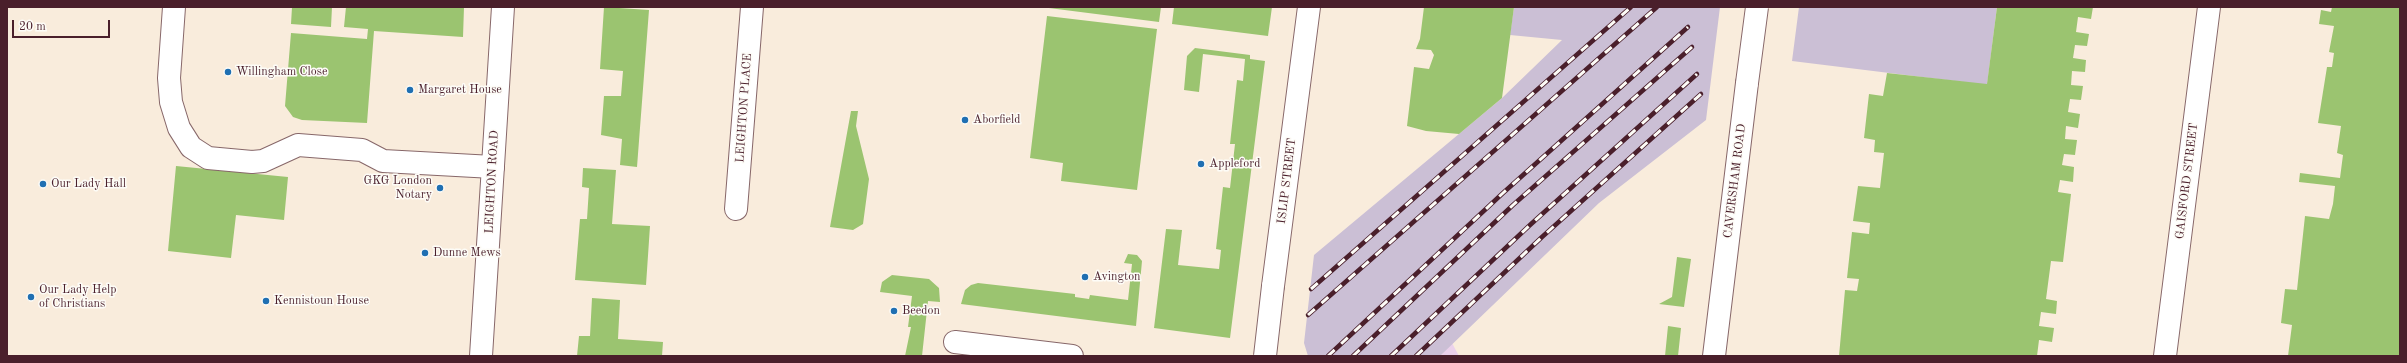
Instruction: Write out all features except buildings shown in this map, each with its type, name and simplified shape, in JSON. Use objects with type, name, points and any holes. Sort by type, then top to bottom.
[{"type":"street","points":[[174,7],[169,78],[171,102],[179,128],[191,147],[208,158],[252,162],[263,161],[298,146],[362,150],[383,161],[493,167]]},
{"type":"street","name":"LEIGHTON ROAD","points":[[481,356],[503,7]]},
{"type":"street","name":"LEIGHTON PLACE","points":[[736,209],[752,7]]},
{"type":"street","name":"ISLIP STREET","points":[[1265,356],[1309,7]]},
{"type":"street","name":"CAVERSHAM ROAD","points":[[1714,356],[1757,7]]},
{"type":"street","name":"GAISFORD STREET","points":[[2165,356],[2208,7]]},
{"type":"street","points":[[955,342],[1072,356]]},
{"type":"shaded area","points":[[1514,7],[1720,7],[1706,120],[1599,203],[1440,356],[1308,356],[1304,343],[1314,255],[1502,98],[1562,40],[1510,35]]},
{"type":"shaded area","points":[[1799,7],[1997,7],[1987,85],[1792,61]]},
{"type":"shaded area","points":[[1452,343],[1459,356],[1440,356]]},
{"type":"green space","points":[[292,7],[332,7],[331,27],[291,24]]},
{"type":"green space","points":[[346,7],[464,7],[463,37],[374,31],[367,123],[302,120],[293,117],[285,106],[291,33],[367,39],[368,29],[344,27]]},
{"type":"green space","points":[[604,7],[649,10],[637,167],[620,165],[622,139],[601,135],[604,96],[621,96],[623,71],[600,69]]},
{"type":"green space","points":[[1041,7],[1161,7],[1159,22]]},
{"type":"green space","points":[[1174,7],[1272,7],[1268,36],[1172,24]]},
{"type":"green space","points":[[1424,7],[1514,7],[1502,98],[1459,134],[1426,131],[1407,126],[1414,67],[1429,69],[1434,55],[1431,50],[1416,49],[1420,39]]},
{"type":"green space","points":[[1997,7],[2093,7],[2091,19],[2078,17],[2076,32],[2089,34],[2087,46],[2075,45],[2073,58],[2086,60],[2085,72],[2072,71],[2071,85],[2083,86],[2081,100],[2070,99],[2068,112],[2080,114],[2078,128],[2066,126],[2065,139],[2077,140],[2075,155],[2064,154],[2062,165],[2074,167],[2073,182],[2060,180],[2058,192],[2071,194],[2063,262],[2051,261],[2046,299],[2057,301],[2056,314],[2041,312],[2039,326],[2054,328],[2052,342],[2039,340],[2037,356],[1839,356],[1845,290],[1857,291],[1859,279],[1847,278],[1852,232],[1869,234],[1870,223],[1853,221],[1858,186],[1880,188],[1884,153],[1874,152],[1875,140],[1864,138],[1869,94],[1883,96],[1887,73],[1987,84]]},
{"type":"green space","points":[[2332,7],[2400,7],[2400,356],[2288,356],[2292,325],[2281,323],[2285,289],[2297,290],[2305,216],[2329,219],[2333,204],[2335,186],[2299,182],[2300,173],[2340,178],[2343,155],[2337,153],[2341,126],[2318,123],[2327,67],[2332,67],[2334,53],[2329,52],[2334,26],[2319,24],[2321,10],[2331,12]]},
{"type":"green space","points":[[1047,16],[1157,29],[1137,190],[1061,181],[1063,163],[1030,158]]},
{"type":"green space","points":[[1195,48],[1250,55],[1250,59],[1265,61],[1230,338],[1154,328],[1166,229],[1182,230],[1178,265],[1219,269],[1221,250],[1216,249],[1223,187],[1230,188],[1235,144],[1230,144],[1237,80],[1243,81],[1245,59],[1203,54],[1199,92],[1184,90],[1187,56]]},
{"type":"green space","points":[[851,111],[858,111],[856,126],[869,179],[863,224],[853,230],[830,227]]},
{"type":"green space","points":[[176,166],[288,177],[284,220],[236,215],[231,258],[168,251]]},
{"type":"green space","points":[[583,168],[616,170],[612,224],[650,226],[646,285],[575,280],[580,219],[587,219],[589,188],[582,187]]},
{"type":"green space","points":[[1128,254],[1137,255],[1142,261],[1136,326],[961,304],[965,290],[971,285],[978,283],[1075,294],[1075,297],[1089,299],[1090,295],[1128,300],[1132,264],[1124,263]]},
{"type":"green space","points":[[1677,257],[1691,259],[1684,307],[1659,304],[1672,297]]},
{"type":"green space","points":[[892,275],[929,279],[939,288],[940,302],[928,301],[922,356],[905,356],[911,327],[908,327],[912,296],[880,292],[882,282]]},
{"type":"green space","points":[[592,298],[620,300],[618,339],[663,342],[662,356],[577,356],[579,336],[590,336]]},
{"type":"green space","points":[[1668,326],[1681,328],[1678,356],[1665,356]]},
{"type":"railway","points":[[1311,289],[1631,7]]},
{"type":"railway","points":[[1308,315],[1657,7]]},
{"type":"railway","points":[[1328,356],[1503,193],[1688,27]]},
{"type":"railway","points":[[1353,356],[1513,205],[1692,47]]},
{"type":"railway","points":[[1391,356],[1530,225],[1697,74]]},
{"type":"railway","points":[[1416,356],[1542,237],[1701,94]]},
{"type":"place","name":"Willingham Close","points":[[228,72]]},
{"type":"place","name":"Margaret House","points":[[410,90]]},
{"type":"place","name":"Aborfield","points":[[965,120]]},
{"type":"place","name":"Appleford","points":[[1201,164]]},
{"type":"place","name":"Our Lady Hall","points":[[43,184]]},
{"type":"place","name":"GKG London Notary","points":[[440,188]]},
{"type":"place","name":"Dunne Mews","points":[[425,253]]},
{"type":"place","name":"Avington","points":[[1085,277]]},
{"type":"place","name":"Our Lady Help of Christians","points":[[31,297]]},
{"type":"place","name":"Kennistoun House","points":[[266,301]]},
{"type":"place","name":"Beedon","points":[[894,311]]}]
